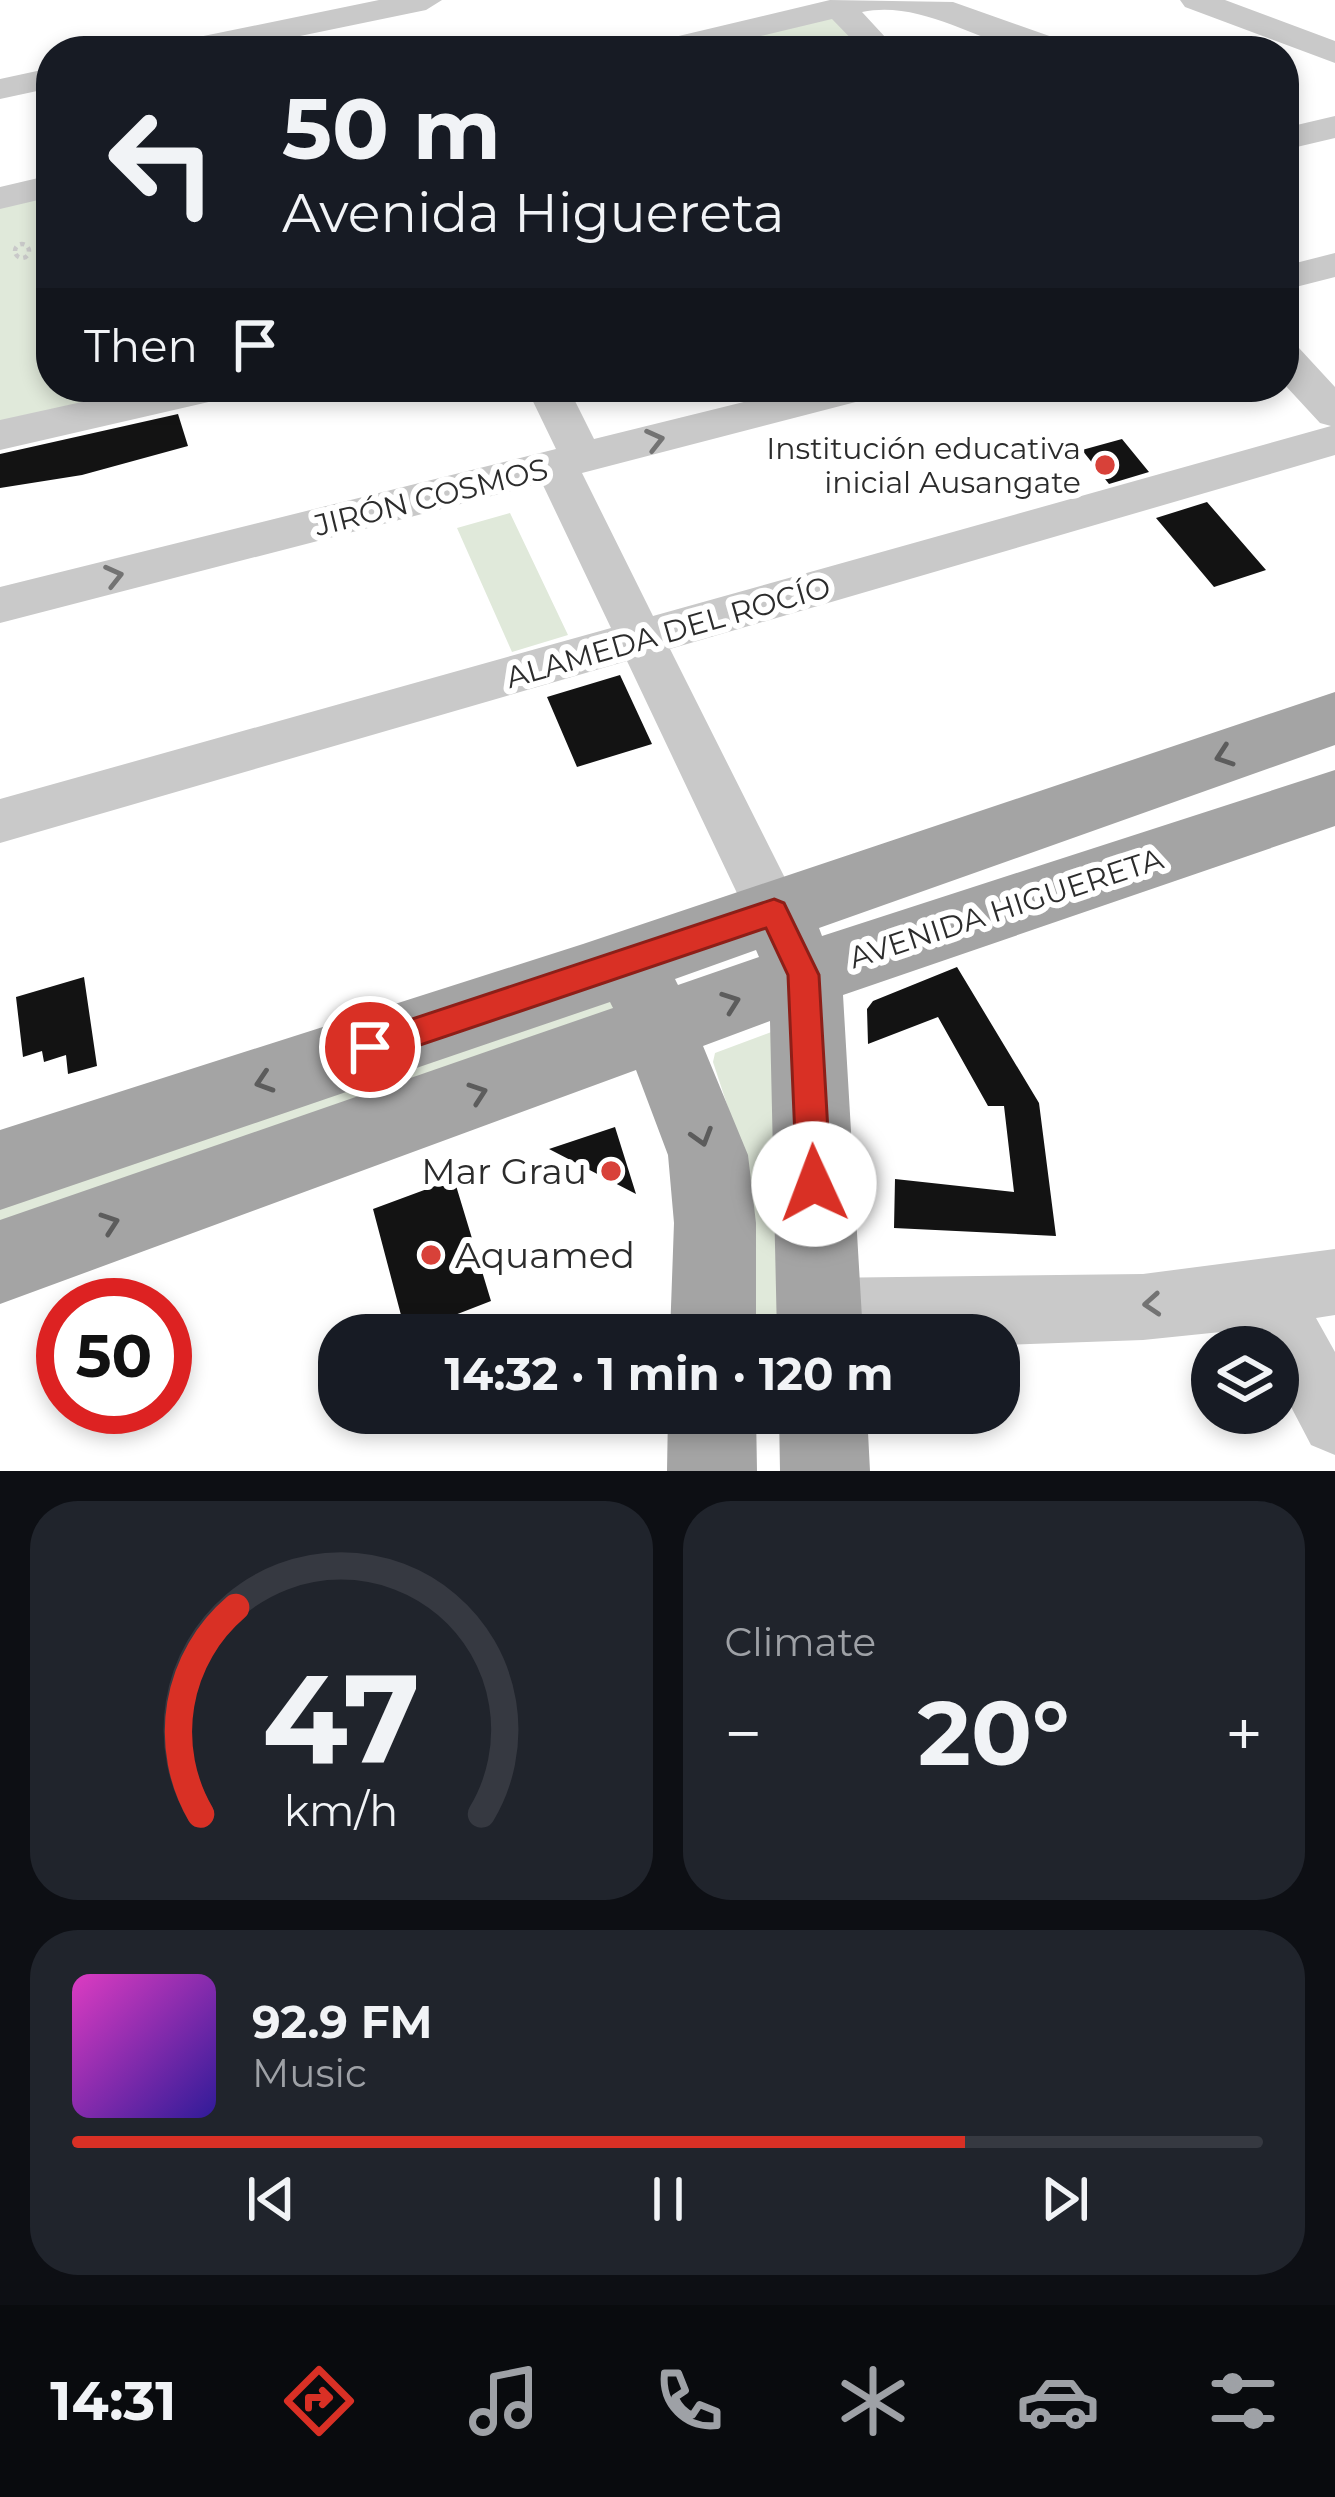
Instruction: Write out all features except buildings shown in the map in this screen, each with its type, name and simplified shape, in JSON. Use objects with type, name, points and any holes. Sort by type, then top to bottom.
[{"type":"main road","name":"AVENIDA HIGUERETA","points":[[789,944],[846,887],[1335,718]]},
{"type":"main road","name":"AVENIDA HIGUERETA","points":[[0,1262],[645,995],[789,944],[883,948],[1335,798]]},
{"type":"main road","points":[[846,887],[837,895],[832,914],[841,933],[854,943],[883,948]]},
{"type":"main road","points":[[789,944],[818,1314]]},
{"type":"main road","name":"AVENIDA HIGUERETA","points":[[0,1170],[645,995]]},
{"type":"main road","points":[[645,995],[708,1155],[715,1222],[713,1314]]},
{"type":"main road","points":[[712,1434],[712,1471]]},
{"type":"main road","points":[[824,1434],[825,1471]]},
{"type":"street","points":[[240,0],[253,35]]},
{"type":"street","points":[[248,36],[327,10],[426,0]]},
{"type":"street","points":[[887,0],[962,6],[1027,36]]},
{"type":"street","points":[[1196,0],[1290,36]]},
{"type":"street","points":[[721,36],[856,5],[873,36]]},
{"type":"street","points":[[327,10],[349,36]]},
{"type":"street","points":[[1299,39],[1335,53]]},
{"type":"street","points":[[0,88],[36,81]]},
{"type":"street","points":[[1299,135],[1335,127]]},
{"type":"street","points":[[0,198],[36,190]]},
{"type":"street","points":[[1299,274],[1335,265]]},
{"type":"street","points":[[1299,374],[1335,412]]},
{"type":"street","points":[[0,434],[145,402]]},
{"type":"street","points":[[552,402],[569,462],[642,641],[789,944]]},
{"type":"street","name":"JIRÓN COSMOS","points":[[0,605],[802,402]]},
{"type":"street","name":"ALAMEDA DEL ROCÍO","points":[[0,821],[1335,440]]},
{"type":"street","points":[[1020,1314],[1268,1295],[1335,1282]]},
{"type":"street","points":[[1268,1295],[1335,1420]]},
{"type":"green space","points":[[836,16],[852,36],[745,36]]},
{"type":"green space","points":[[36,194],[36,402],[118,402],[0,429],[0,202]]},
{"type":"green space","points":[[510,513],[568,635],[512,652],[457,528]]},
{"type":"green space","points":[[606,997],[613,1004],[612,1024],[0,1242],[0,1184]]},
{"type":"green space","points":[[793,1024],[803,1314],[752,1314],[741,1147],[713,1062],[715,1053]]},
{"type":"place","name":"Institución educativa inicial Ausangate","points":[[1105,465]]},
{"type":"place","name":"Mar Grau","points":[[611,1171]]},
{"type":"place","name":"Aquamed","points":[[431,1255]]},
{"type":"route","points":[[370,1047],[774,912],[804,975],[814,1184]]}]
